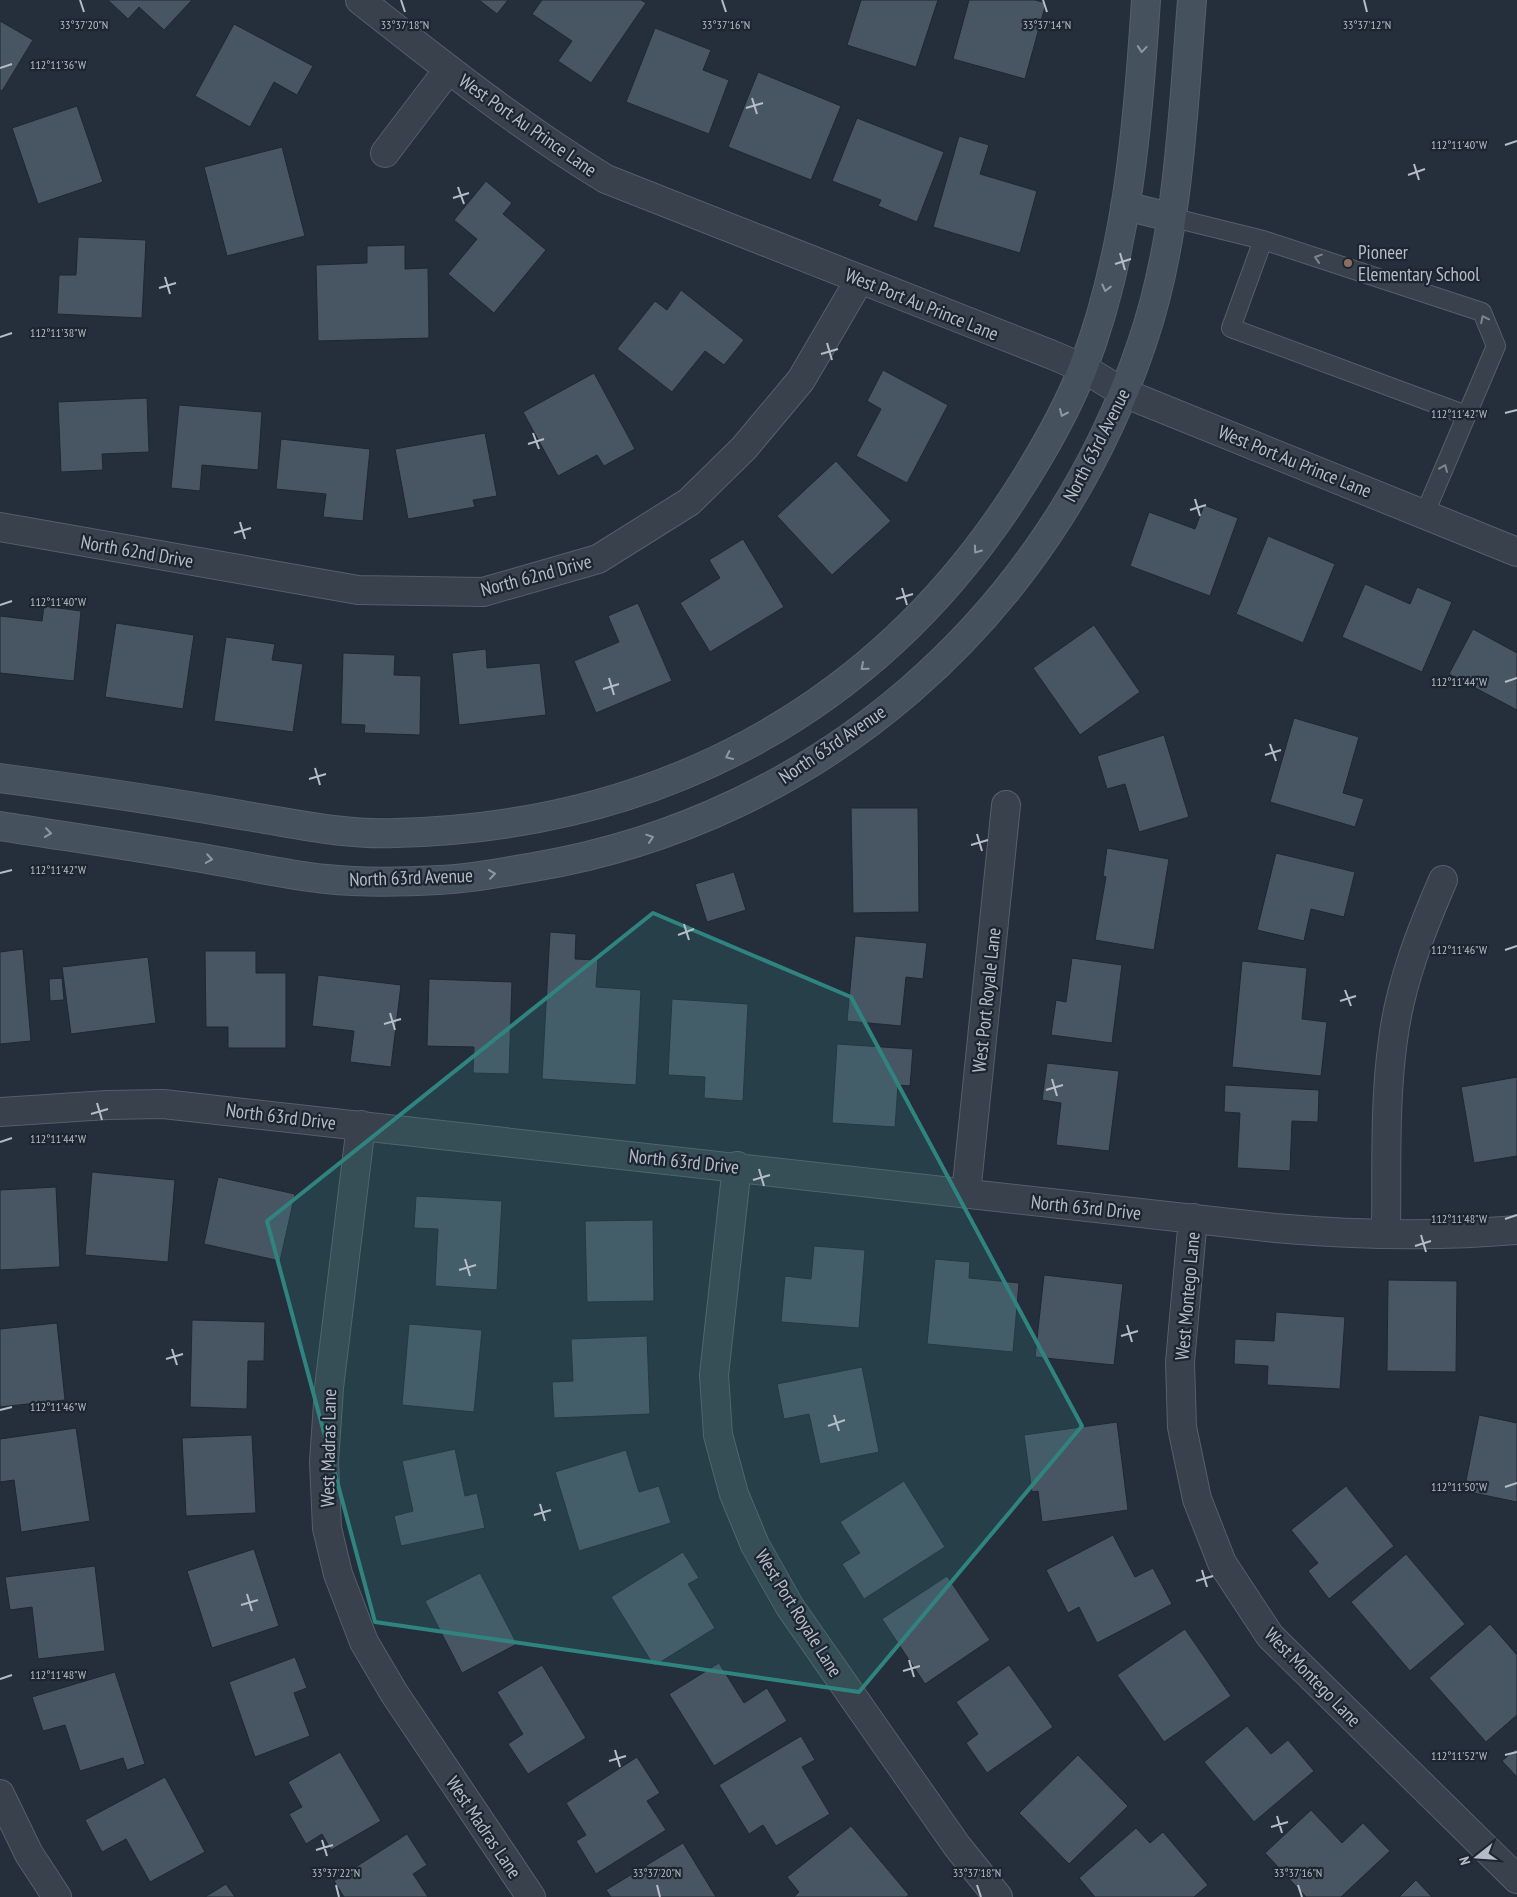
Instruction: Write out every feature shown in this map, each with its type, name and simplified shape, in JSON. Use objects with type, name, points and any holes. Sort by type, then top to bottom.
[{"type":"street","name":"West Port Au Prince Lane","points":[[360,0],[448,70],[553,146],[606,179],[1083,368],[1124,392],[1517,552]]},
{"type":"street","points":[[0,778],[248,816],[310,828],[392,834],[441,831],[540,818],[640,793],[694,772],[747,747],[798,716],[847,681],[928,608],[963,568],[1001,516],[1058,424],[1083,368],[1100,315],[1125,206],[1132,167],[1146,0]]},
{"type":"street","name":"North 63rd Avenue","points":[[0,826],[327,879],[445,880],[555,863],[603,853],[699,821],[757,793],[816,760],[879,715],[939,665],[987,617],[1030,560],[1072,496],[1101,442],[1124,392],[1143,341],[1160,276],[1170,217],[1192,0]]},
{"type":"street","points":[[385,153],[448,70]]},
{"type":"street","points":[[1125,206],[1170,217]]},
{"type":"street","name":"North 62nd Drive","points":[[0,528],[358,590],[483,592],[598,559],[689,502],[744,448],[802,380],[860,279]]},
{"type":"street","name":"West Port Royale Lane","points":[[966,1194],[1006,806]]},
{"type":"street","points":[[1386,1234],[1388,1100],[1393,1039],[1404,985],[1421,932],[1443,880]]},
{"type":"street","name":"North 63rd Drive","points":[[0,1112],[107,1104],[163,1104],[737,1166],[966,1194],[1326,1232],[1470,1234],[1517,1230]]},
{"type":"street","name":"West Madras Lane","points":[[361,1125],[328,1388],[324,1462],[327,1528],[338,1574],[364,1642],[399,1701],[531,1897]]},
{"type":"street","name":"West Port Royale Lane","points":[[737,1166],[714,1376],[718,1435],[734,1494],[755,1545],[790,1607],[957,1846],[998,1897]]},
{"type":"street","name":"West Montego Lane","points":[[1193,1218],[1180,1362],[1182,1427],[1197,1499],[1222,1563],[1270,1636],[1517,1879]]},
{"type":"street","points":[[0,1794],[29,1854],[57,1897]]},
{"type":"lane","points":[[1170,217],[1262,240],[1482,312],[1496,346],[1425,513]]},
{"type":"lane","points":[[1262,240],[1230,328],[1466,414]]},
{"type":"highlighted area","points":[[653,913],[851,997],[1082,1426],[859,1692],[375,1622],[267,1221]]},
{"type":"building","points":[[108,0],[192,0],[164,30],[139,7],[128,19]]},
{"type":"building","points":[[479,0],[508,0],[497,14]]},
{"type":"building","points":[[542,0],[641,0],[646,3],[591,83],[558,61],[572,41],[532,14]]},
{"type":"building","points":[[861,0],[938,0],[916,67],[847,45]]},
{"type":"building","points":[[969,0],[1035,0],[1046,3],[1025,79],[953,59]]},
{"type":"building","points":[[0,21],[33,40],[2,91],[0,90]]},
{"type":"building","points":[[234,24],[313,66],[297,95],[274,82],[250,127],[195,96]]},
{"type":"building","points":[[655,28],[711,50],[703,70],[729,80],[709,134],[626,102]]},
{"type":"building","points":[[758,72],[841,106],[811,180],[728,147]]},
{"type":"building","points":[[77,106],[103,182],[38,204],[12,128]]},
{"type":"building","points":[[857,118],[944,152],[917,222],[878,206],[881,200],[832,181]]},
{"type":"building","points":[[959,136],[989,145],[980,174],[1037,191],[1020,253],[933,227]]},
{"type":"building","points":[[282,147],[305,236],[227,256],[204,167]]},
{"type":"building","points":[[486,181],[512,203],[503,214],[546,250],[494,313],[448,274],[477,239],[454,220]]},
{"type":"building","points":[[78,237],[146,240],[142,318],[57,314],[59,275],[76,275]]},
{"type":"building","points":[[405,245],[405,269],[428,268],[429,338],[318,341],[316,265],[367,263],[367,246]]},
{"type":"building","points":[[681,290],[744,340],[724,365],[705,351],[672,392],[617,349],[655,301],[667,310]]},
{"type":"building","points":[[883,370],[948,405],[907,483],[856,456],[881,409],[867,401]]},
{"type":"building","points":[[594,373],[635,449],[604,466],[597,455],[558,476],[523,412]]},
{"type":"building","points":[[147,398],[149,452],[102,454],[103,470],[61,472],[58,402]]},
{"type":"building","points":[[179,405],[262,412],[258,470],[202,465],[200,491],[171,488]]},
{"type":"building","points":[[485,433],[497,496],[473,500],[475,507],[408,519],[395,449]]},
{"type":"building","points":[[281,439],[370,449],[363,521],[323,517],[326,494],[276,489]]},
{"type":"building","points":[[836,461],[891,521],[832,575],[777,516]]},
{"type":"building","points":[[1204,505],[1238,518],[1210,596],[1130,566],[1149,512],[1195,529]]},
{"type":"building","points":[[1268,536],[1335,564],[1303,643],[1236,614]]},
{"type":"building","points":[[743,539],[784,607],[710,652],[680,603],[720,578],[709,560]]},
{"type":"building","points":[[1365,584],[1410,604],[1417,587],[1452,602],[1422,672],[1342,637]]},
{"type":"building","points":[[638,603],[672,681],[596,713],[574,661],[619,642],[608,616]]},
{"type":"building","points":[[44,606],[81,611],[74,681],[0,673],[0,616],[42,621]]},
{"type":"building","points":[[116,623],[194,635],[183,709],[105,697]]},
{"type":"building","points":[[1094,625],[1140,692],[1080,735],[1033,668]]},
{"type":"building","points":[[1473,629],[1517,653],[1517,710],[1449,674]]},
{"type":"building","points":[[226,637],[275,644],[272,660],[303,664],[293,732],[214,721]]},
{"type":"building","points":[[486,649],[487,668],[540,663],[546,715],[459,725],[452,653]]},
{"type":"building","points":[[343,653],[395,655],[394,675],[421,676],[420,735],[364,733],[365,725],[341,724]]},
{"type":"building","points":[[1294,718],[1359,737],[1343,793],[1364,799],[1355,827],[1270,802]]},
{"type":"building","points":[[1164,735],[1189,817],[1139,832],[1125,784],[1107,789],[1097,756]]},
{"type":"building","points":[[851,808],[918,808],[919,912],[853,913]]},
{"type":"building","points":[[1107,848],[1169,859],[1154,950],[1095,940],[1106,877],[1103,876]]},
{"type":"building","points":[[1276,853],[1355,872],[1344,917],[1311,909],[1304,941],[1257,930]]},
{"type":"building","points":[[734,872],[746,910],[707,922],[695,884]]},
{"type":"building","points":[[550,932],[576,934],[575,959],[598,960],[596,987],[641,990],[636,1085],[542,1079]]},
{"type":"building","points":[[855,936],[927,943],[923,979],[906,977],[901,1026],[847,1021]]},
{"type":"building","points":[[23,949],[31,1041],[0,1044],[0,952]]},
{"type":"building","points":[[205,951],[256,951],[256,973],[286,973],[286,1048],[228,1048],[228,1027],[206,1027]]},
{"type":"building","points":[[148,957],[156,1023],[71,1034],[62,967]]},
{"type":"building","points":[[1072,958],[1122,965],[1112,1043],[1051,1035],[1056,1000],[1066,1002]]},
{"type":"building","points":[[1242,961],[1307,968],[1302,1019],[1327,1022],[1321,1076],[1232,1067]]},
{"type":"building","points":[[318,975],[401,985],[391,1067],[350,1062],[354,1031],[312,1026]]},
{"type":"building","points":[[62,978],[64,1000],[50,1001],[49,979]]},
{"type":"building","points":[[429,979],[512,982],[509,1074],[473,1073],[474,1047],[427,1046]]},
{"type":"building","points":[[672,999],[748,1004],[743,1101],[704,1098],[705,1077],[668,1075]]},
{"type":"building","points":[[837,1044],[913,1049],[910,1086],[898,1085],[895,1127],[832,1123]]},
{"type":"building","points":[[1047,1063],[1119,1071],[1109,1151],[1056,1145],[1061,1103],[1042,1100]]},
{"type":"building","points":[[1517,1077],[1517,1156],[1474,1163],[1461,1087]]},
{"type":"building","points":[[1225,1085],[1319,1090],[1318,1122],[1292,1121],[1290,1171],[1237,1168],[1240,1113],[1224,1112]]},
{"type":"building","points":[[92,1172],[175,1180],[168,1262],[85,1255]]},
{"type":"building","points":[[218,1177],[295,1194],[280,1261],[204,1244]]},
{"type":"building","points":[[56,1187],[60,1267],[0,1270],[0,1190]]},
{"type":"building","points":[[416,1196],[502,1201],[497,1290],[435,1286],[438,1229],[414,1228]]},
{"type":"building","points":[[653,1220],[654,1301],[587,1302],[585,1221]]},
{"type":"building","points":[[814,1246],[865,1250],[859,1328],[781,1322],[785,1276],[811,1279]]},
{"type":"building","points":[[935,1259],[970,1262],[969,1278],[1019,1283],[1013,1352],[927,1344]]},
{"type":"building","points":[[1044,1275],[1123,1284],[1114,1365],[1035,1357]]},
{"type":"building","points":[[1388,1280],[1457,1281],[1456,1372],[1387,1371]]},
{"type":"building","points":[[1276,1312],[1345,1317],[1340,1389],[1267,1385],[1268,1366],[1234,1364],[1235,1339],[1274,1341]]},
{"type":"building","points":[[192,1320],[265,1322],[264,1361],[248,1361],[247,1409],[190,1407]]},
{"type":"building","points":[[57,1323],[65,1400],[0,1407],[0,1329]]},
{"type":"building","points":[[409,1324],[482,1330],[474,1412],[402,1405]]},
{"type":"building","points":[[647,1336],[650,1414],[554,1418],[552,1382],[573,1381],[571,1339]]},
{"type":"building","points":[[862,1367],[879,1452],[820,1464],[809,1414],[784,1419],[777,1384]]},
{"type":"building","points":[[1479,1415],[1517,1423],[1517,1502],[1464,1491]]},
{"type":"building","points":[[1117,1422],[1128,1510],[1042,1522],[1038,1491],[1032,1492],[1024,1435]]},
{"type":"building","points":[[76,1428],[90,1521],[21,1532],[14,1480],[0,1482],[0,1439]]},
{"type":"building","points":[[252,1435],[256,1513],[186,1516],[182,1438]]},
{"type":"building","points":[[455,1449],[465,1496],[477,1493],[485,1528],[401,1546],[394,1516],[413,1511],[402,1461]]},
{"type":"building","points":[[626,1450],[639,1492],[659,1486],[671,1523],[579,1551],[555,1472]]},
{"type":"building","points":[[904,1481],[945,1547],[864,1599],[842,1564],[860,1553],[840,1522]]},
{"type":"building","points":[[1346,1486],[1394,1546],[1329,1599],[1308,1571],[1318,1563],[1291,1530]]},
{"type":"building","points":[[1113,1535],[1135,1577],[1153,1568],[1172,1604],[1097,1643],[1079,1607],[1068,1613],[1046,1570]]},
{"type":"building","points":[[254,1549],[279,1626],[212,1648],[187,1571]]},
{"type":"building","points":[[683,1552],[699,1578],[688,1584],[715,1628],[654,1666],[611,1597]]},
{"type":"building","points":[[1406,1554],[1465,1624],[1410,1671],[1351,1602]]},
{"type":"building","points":[[95,1566],[105,1651],[38,1659],[32,1607],[10,1610],[5,1577]]},
{"type":"building","points":[[480,1573],[517,1644],[462,1673],[425,1601]]},
{"type":"building","points":[[947,1576],[990,1640],[925,1684],[882,1619]]},
{"type":"building","points":[[1490,1624],[1517,1655],[1517,1715],[1486,1742],[1429,1678]]},
{"type":"building","points":[[1185,1629],[1231,1696],[1164,1742],[1117,1675]]},
{"type":"building","points":[[295,1657],[307,1688],[294,1693],[310,1736],[255,1757],[229,1682]]},
{"type":"building","points":[[719,1663],[744,1703],[767,1688],[787,1721],[714,1766],[669,1694]]},
{"type":"building","points":[[542,1665],[586,1738],[528,1774],[508,1744],[523,1734],[497,1692]]},
{"type":"building","points":[[1009,1665],[1053,1727],[987,1773],[966,1743],[978,1734],[956,1702]]},
{"type":"building","points":[[115,1672],[145,1764],[127,1770],[123,1758],[80,1771],[65,1725],[43,1731],[32,1697]]},
{"type":"building","points":[[1247,1726],[1271,1754],[1288,1740],[1314,1771],[1254,1822],[1204,1762]]},
{"type":"building","points":[[801,1736],[815,1760],[802,1767],[830,1814],[776,1846],[763,1825],[749,1834],[719,1785]]},
{"type":"building","points":[[1517,1748],[1517,1777],[1502,1761]]},
{"type":"building","points":[[340,1752],[381,1821],[331,1850],[322,1834],[306,1844],[289,1814],[302,1807],[288,1782]]},
{"type":"building","points":[[1078,1755],[1128,1806],[1069,1864],[1019,1813]]},
{"type":"building","points":[[637,1757],[660,1793],[647,1801],[666,1830],[596,1874],[576,1841],[586,1835],[566,1803]]},
{"type":"building","points":[[165,1777],[205,1852],[150,1882],[126,1839],[102,1852],[85,1820]]},
{"type":"building","points":[[1311,1810],[1342,1843],[1363,1823],[1390,1851],[1341,1897],[1306,1897],[1265,1853]]},
{"type":"building","points":[[851,1826],[909,1895],[906,1897],[794,1897],[799,1892],[787,1877]]},
{"type":"building","points":[[1136,1828],[1150,1843],[1163,1832],[1208,1885],[1194,1897],[1095,1897],[1079,1878]]},
{"type":"building","points":[[407,1834],[427,1865],[413,1874],[428,1897],[344,1897],[334,1881]]},
{"type":"building","points":[[683,1843],[716,1897],[611,1897],[606,1890]]},
{"type":"building","points":[[1416,1880],[1432,1897],[1399,1897]]},
{"type":"building","points":[[226,1884],[235,1897],[205,1897]]},
{"type":"place","name":"Pioneer Elementary School","points":[[1348,263]]}]
